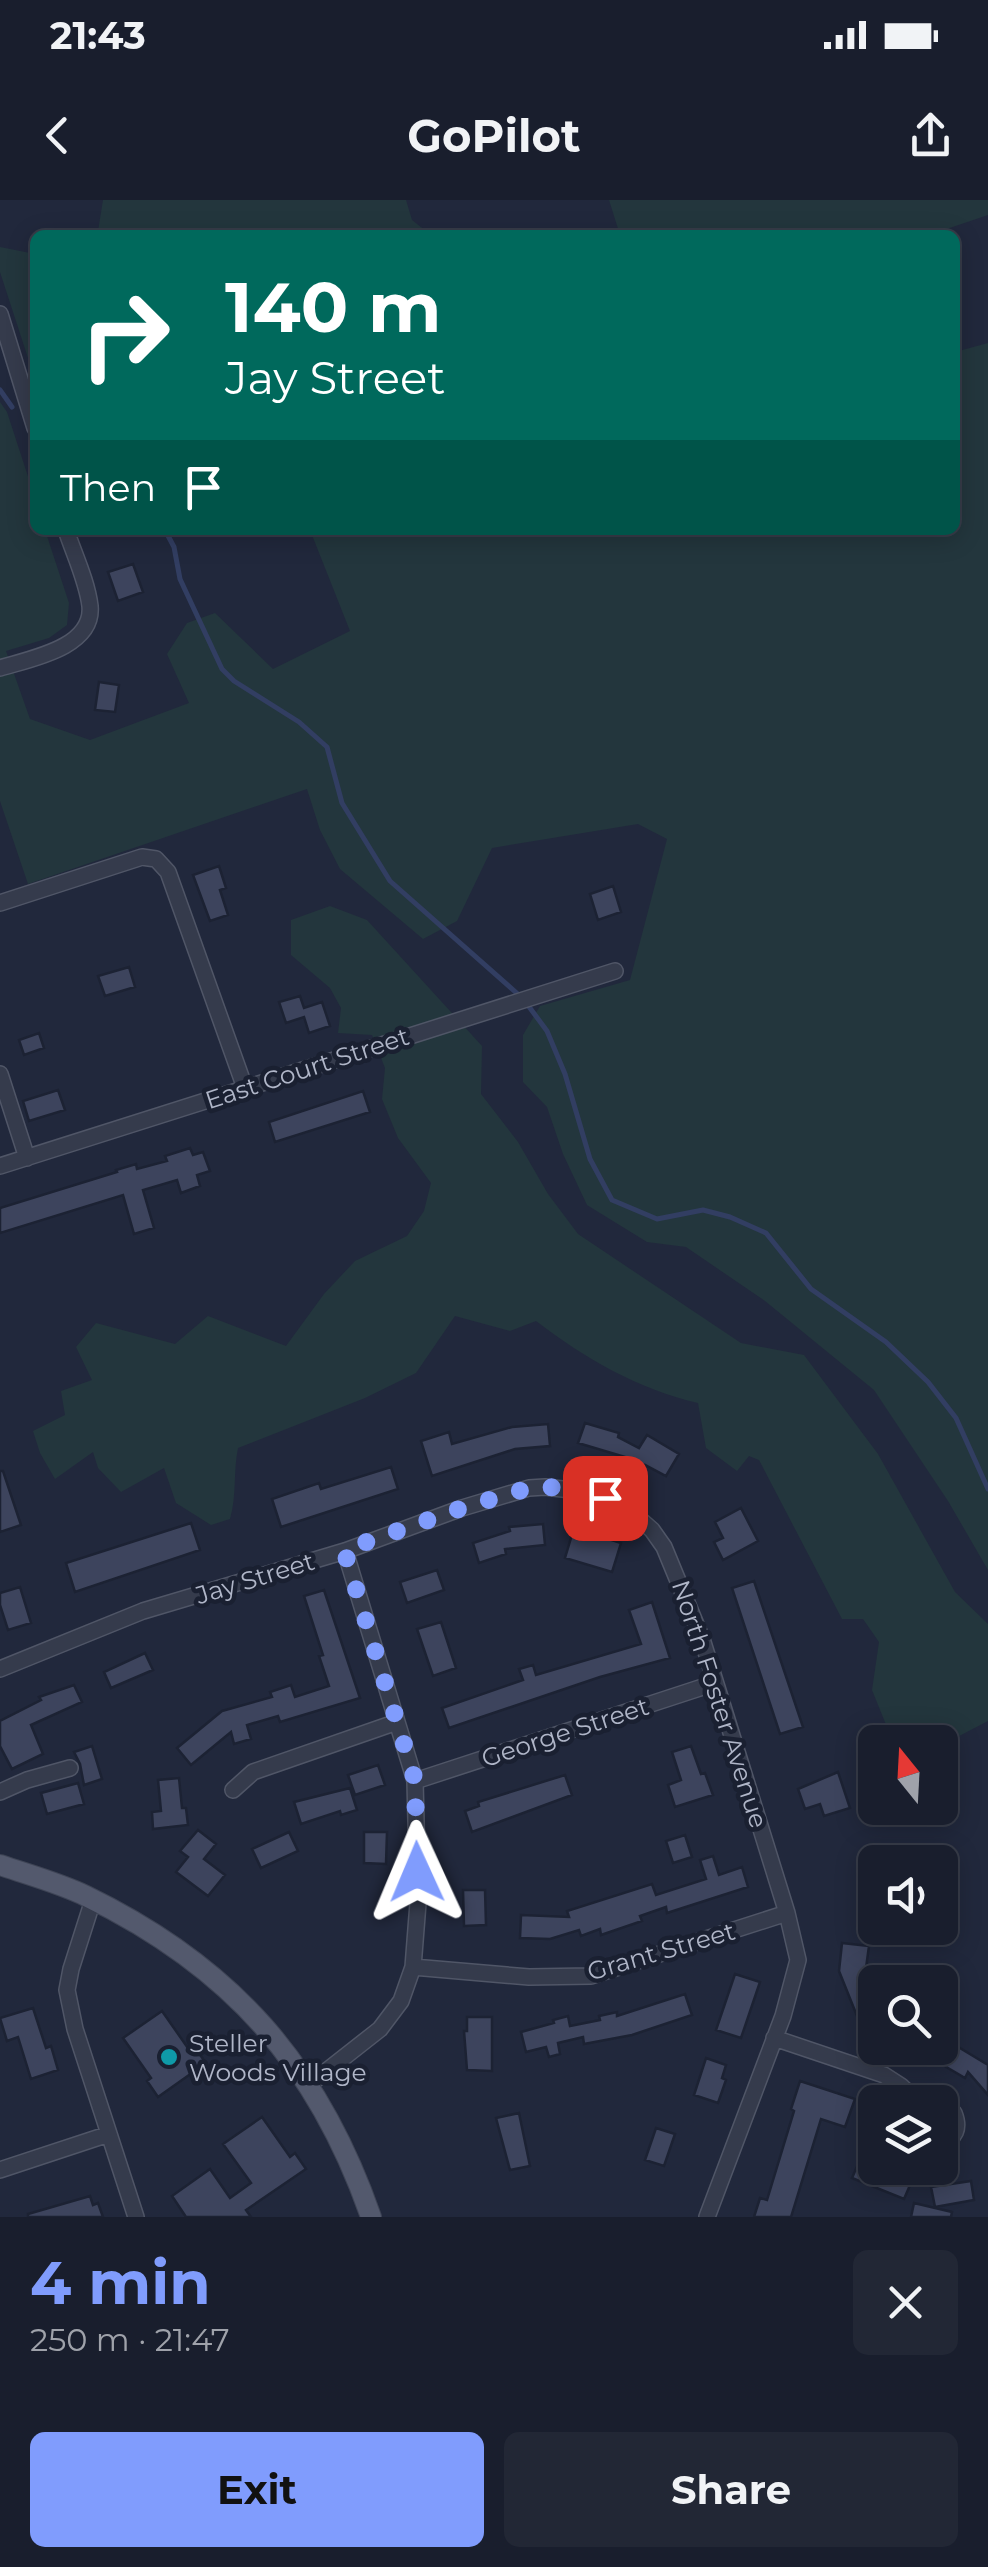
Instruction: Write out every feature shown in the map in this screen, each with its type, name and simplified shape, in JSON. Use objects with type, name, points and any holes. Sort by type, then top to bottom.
[{"type":"main road","points":[[0,1865],[93,1900],[166,1940],[264,2023],[325,2108],[372,2217]]},
{"type":"street","points":[[0,314],[30,412]]},
{"type":"street","points":[[0,668],[55,650],[81,632],[90,608],[68,535]]},
{"type":"street","points":[[0,903],[142,856],[156,859],[168,872],[245,1088]]},
{"type":"street","name":"East Court Street","points":[[0,1166],[615,971]]},
{"type":"street","points":[[0,1074],[27,1158]]},
{"type":"street","name":"Jay Street","points":[[0,1669],[143,1611],[529,1488],[571,1490],[605,1498],[628,1509]]},
{"type":"street","name":"North Foster Avenue","points":[[628,1509],[652,1530],[678,1575],[716,1683],[787,1912],[798,1960],[774,2038],[707,2217]]},
{"type":"street","points":[[310,2084],[380,2029],[401,2001],[412,1967],[418,1903],[415,1780],[344,1550]]},
{"type":"street","name":"George Street","points":[[415,1780],[716,1683]]},
{"type":"street","points":[[233,1790],[253,1772],[397,1722]]},
{"type":"street","points":[[0,1792],[70,1768]]},
{"type":"street","points":[[93,1900],[68,1990],[75,2028],[136,2217]]},
{"type":"street","name":"Grant Street","points":[[412,1967],[529,1977],[591,1976],[787,1912]]},
{"type":"street","points":[[774,2038],[884,2075],[899,2085]]},
{"type":"street","points":[[0,2170],[109,2134]]},
{"type":"shaded area","points":[[103,200],[406,200],[412,220],[425,230],[98,230]]},
{"type":"shaded area","points":[[609,200],[988,200],[988,215],[944,230],[618,230]]},
{"type":"shaded area","points":[[0,247],[30,253],[30,361],[28,358],[0,272]]},
{"type":"shaded area","points":[[988,343],[988,1570],[948,1501],[874,1390],[765,1301],[686,1247],[647,1242],[587,1205],[547,1107],[523,1082],[523,1035],[540,1006],[630,980],[667,839],[638,824],[492,848],[457,921],[423,939],[340,869],[320,830],[307,789],[28,884],[0,801],[0,402],[7,412],[30,483],[30,535],[47,535],[69,603],[67,625],[49,638],[6,651],[30,719],[90,740],[189,703],[167,654],[187,623],[215,613],[273,669],[350,631],[312,535],[960,535],[960,351]]},
{"type":"shaded area","points":[[330,906],[367,920],[482,1046],[481,1094],[518,1142],[548,1194],[578,1234],[741,1343],[804,1355],[878,1454],[955,1592],[988,1624],[988,1721],[958,1737],[958,1725],[886,1725],[872,1690],[879,1642],[863,1619],[842,1619],[759,1460],[749,1456],[737,1471],[706,1448],[698,1403],[612,1371],[536,1321],[510,1331],[455,1316],[416,1373],[365,1398],[238,1448],[230,1519],[211,1525],[176,1503],[164,1468],[121,1492],[98,1468],[93,1452],[55,1479],[33,1431],[65,1415],[61,1391],[92,1380],[76,1347],[96,1323],[175,1344],[208,1316],[286,1346],[324,1294],[355,1261],[407,1236],[424,1211],[431,1183],[398,1138],[382,1099],[385,1068],[372,1035],[338,1033],[341,1008],[330,988],[291,955],[291,920]]},
{"type":"building","points":[[133,564],[143,592],[118,601],[108,572]]},
{"type":"building","points":[[99,682],[119,685],[115,712],[95,710]]},
{"type":"building","points":[[219,866],[226,888],[220,890],[228,915],[210,921],[193,875]]},
{"type":"building","points":[[613,886],[621,912],[598,920],[590,894]]},
{"type":"building","points":[[129,967],[135,987],[105,996],[98,976]]},
{"type":"building","points":[[300,996],[304,1008],[322,1002],[330,1026],[309,1033],[304,1017],[286,1023],[279,1002]]},
{"type":"building","points":[[39,1033],[44,1048],[24,1055],[19,1040]]},
{"type":"building","points":[[58,1090],[65,1110],[29,1121],[23,1101]]},
{"type":"building","points":[[363,1091],[370,1112],[275,1142],[269,1122]]},
{"type":"building","points":[[190,1148],[193,1155],[203,1152],[210,1171],[197,1175],[200,1186],[181,1193],[177,1180],[143,1190],[154,1228],[134,1234],[123,1195],[0,1233],[0,1208],[136,1164],[137,1169],[167,1161],[165,1156]]},
{"type":"building","points":[[585,1423],[619,1433],[618,1437],[639,1448],[647,1435],[679,1454],[666,1476],[645,1465],[640,1473],[622,1462],[625,1457],[578,1443]]},
{"type":"building","points":[[548,1424],[550,1446],[515,1449],[432,1476],[421,1441],[449,1432],[452,1444],[512,1427]]},
{"type":"building","points":[[391,1467],[398,1489],[281,1527],[272,1499],[319,1483],[321,1489]]},
{"type":"building","points":[[0,1471],[21,1525],[0,1532]]},
{"type":"building","points":[[741,1508],[758,1541],[723,1560],[714,1542],[723,1538],[715,1522]]},
{"type":"building","points":[[191,1523],[200,1550],[75,1592],[66,1563]]},
{"type":"building","points":[[543,1524],[545,1545],[505,1549],[506,1554],[479,1563],[473,1543],[510,1531],[509,1527]]},
{"type":"building","points":[[574,1528],[621,1543],[612,1572],[565,1558]]},
{"type":"building","points":[[437,1570],[444,1590],[407,1603],[400,1582]]},
{"type":"building","points":[[754,1581],[803,1727],[780,1734],[732,1588]]},
{"type":"building","points":[[20,1587],[31,1623],[8,1630],[0,1593]]},
{"type":"building","points":[[324,1590],[360,1698],[280,1722],[278,1716],[247,1725],[251,1739],[234,1744],[231,1732],[191,1765],[177,1748],[222,1711],[272,1697],[270,1692],[291,1685],[295,1697],[329,1686],[304,1596]]},
{"type":"building","points":[[652,1602],[670,1658],[600,1677],[449,1728],[442,1708],[523,1680],[519,1669],[533,1665],[536,1675],[641,1644],[629,1610]]},
{"type":"building","points":[[441,1622],[456,1668],[433,1676],[417,1629]]},
{"type":"building","points":[[145,1653],[153,1670],[111,1688],[104,1672]]},
{"type":"building","points":[[74,1685],[82,1702],[31,1725],[43,1754],[12,1769],[0,1746],[0,1721],[41,1700],[39,1697]]},
{"type":"building","points":[[92,1746],[102,1779],[84,1785],[74,1752]]},
{"type":"building","points":[[691,1746],[713,1795],[675,1807],[668,1785],[681,1780],[672,1752]]},
{"type":"building","points":[[378,1765],[385,1785],[355,1795],[348,1775]]},
{"type":"building","points":[[838,1772],[850,1808],[824,1816],[820,1804],[805,1809],[798,1789]]},
{"type":"building","points":[[565,1775],[572,1795],[472,1832],[465,1811],[479,1806],[478,1802]]},
{"type":"building","points":[[179,1778],[188,1825],[153,1829],[152,1812],[161,1811],[158,1780]]},
{"type":"building","points":[[78,1783],[84,1804],[47,1814],[41,1793]]},
{"type":"building","points":[[350,1788],[357,1810],[341,1815],[340,1811],[301,1824],[294,1802]]},
{"type":"building","points":[[198,1830],[216,1844],[204,1859],[225,1875],[208,1896],[176,1872],[188,1857],[180,1851]]},
{"type":"building","points":[[289,1832],[298,1851],[261,1868],[252,1849]]},
{"type":"building","points":[[364,1832],[387,1832],[386,1864],[364,1863]]},
{"type":"building","points":[[685,1835],[692,1857],[673,1863],[666,1841]]},
{"type":"building","points":[[713,1856],[719,1875],[742,1867],[748,1887],[667,1913],[666,1907],[640,1916],[642,1921],[601,1935],[600,1929],[581,1936],[579,1930],[550,1939],[520,1938],[521,1915],[569,1917],[567,1911],[652,1884],[656,1895],[706,1879],[700,1860]]},
{"type":"building","points":[[463,1890],[485,1890],[486,1925],[464,1926]]},
{"type":"building","points":[[842,1943],[869,1946],[866,1965],[858,1965],[858,2018],[839,1971]]},
{"type":"building","points":[[735,1974],[760,1982],[741,2038],[716,2030]]},
{"type":"building","points":[[685,1994],[692,2015],[632,2035],[584,2044],[583,2037],[558,2043],[560,2054],[549,2057],[546,2047],[526,2052],[521,2032],[554,2023],[553,2020],[568,2016],[570,2026]]},
{"type":"building","points":[[33,2008],[58,2070],[31,2079],[18,2037],[7,2041],[0,2018]]},
{"type":"building","name":"Steller Woods Village","points":[[162,2011],[190,2051],[195,2048],[206,2063],[158,2097],[147,2081],[151,2078],[123,2038]]},
{"type":"building","points":[[467,2017],[492,2017],[492,2071],[467,2070]]},
{"type":"building","points":[[958,2047],[988,2065],[988,2095],[968,2072],[965,2078],[943,2065],[958,2065]]},
{"type":"building","points":[[706,2058],[726,2065],[722,2078],[726,2080],[718,2103],[694,2095]]},
{"type":"building","points":[[800,2081],[855,2099],[845,2127],[821,2119],[791,2217],[754,2217],[760,2198],[767,2200]]},
{"type":"building","points":[[519,2113],[530,2166],[510,2170],[496,2118]]},
{"type":"building","points":[[262,2117],[290,2157],[295,2153],[306,2169],[246,2210],[251,2217],[186,2217],[172,2196],[210,2169],[230,2198],[251,2183],[223,2144]]},
{"type":"building","points":[[656,2128],[675,2134],[664,2166],[645,2160]]},
{"type":"building","points":[[971,2181],[974,2200],[935,2207],[931,2187]]},
{"type":"building","points":[[869,2185],[910,2185],[904,2199]]},
{"type":"building","points":[[90,2196],[93,2205],[98,2203],[103,2217],[28,2217],[28,2214]]},
{"type":"building","points":[[914,2203],[952,2212],[951,2217],[911,2217]]},
{"type":"waterway","points":[[0,390],[12,407]]},
{"type":"waterway","points":[[168,535],[180,579],[222,669],[234,681],[299,722],[327,747],[342,803],[390,881],[520,996]]},
{"type":"waterway","points":[[527,1004],[547,1031],[565,1074],[590,1159],[612,1200],[657,1219],[703,1210],[766,1233],[811,1289],[886,1342],[928,1382],[956,1418],[988,1489]]},
{"type":"place","name":"Steller Woods Village","points":[[169,2057]]},
{"type":"route","points":[[417,1872],[415,1780],[344,1550],[529,1488],[545,1486],[605,1498]]}]
